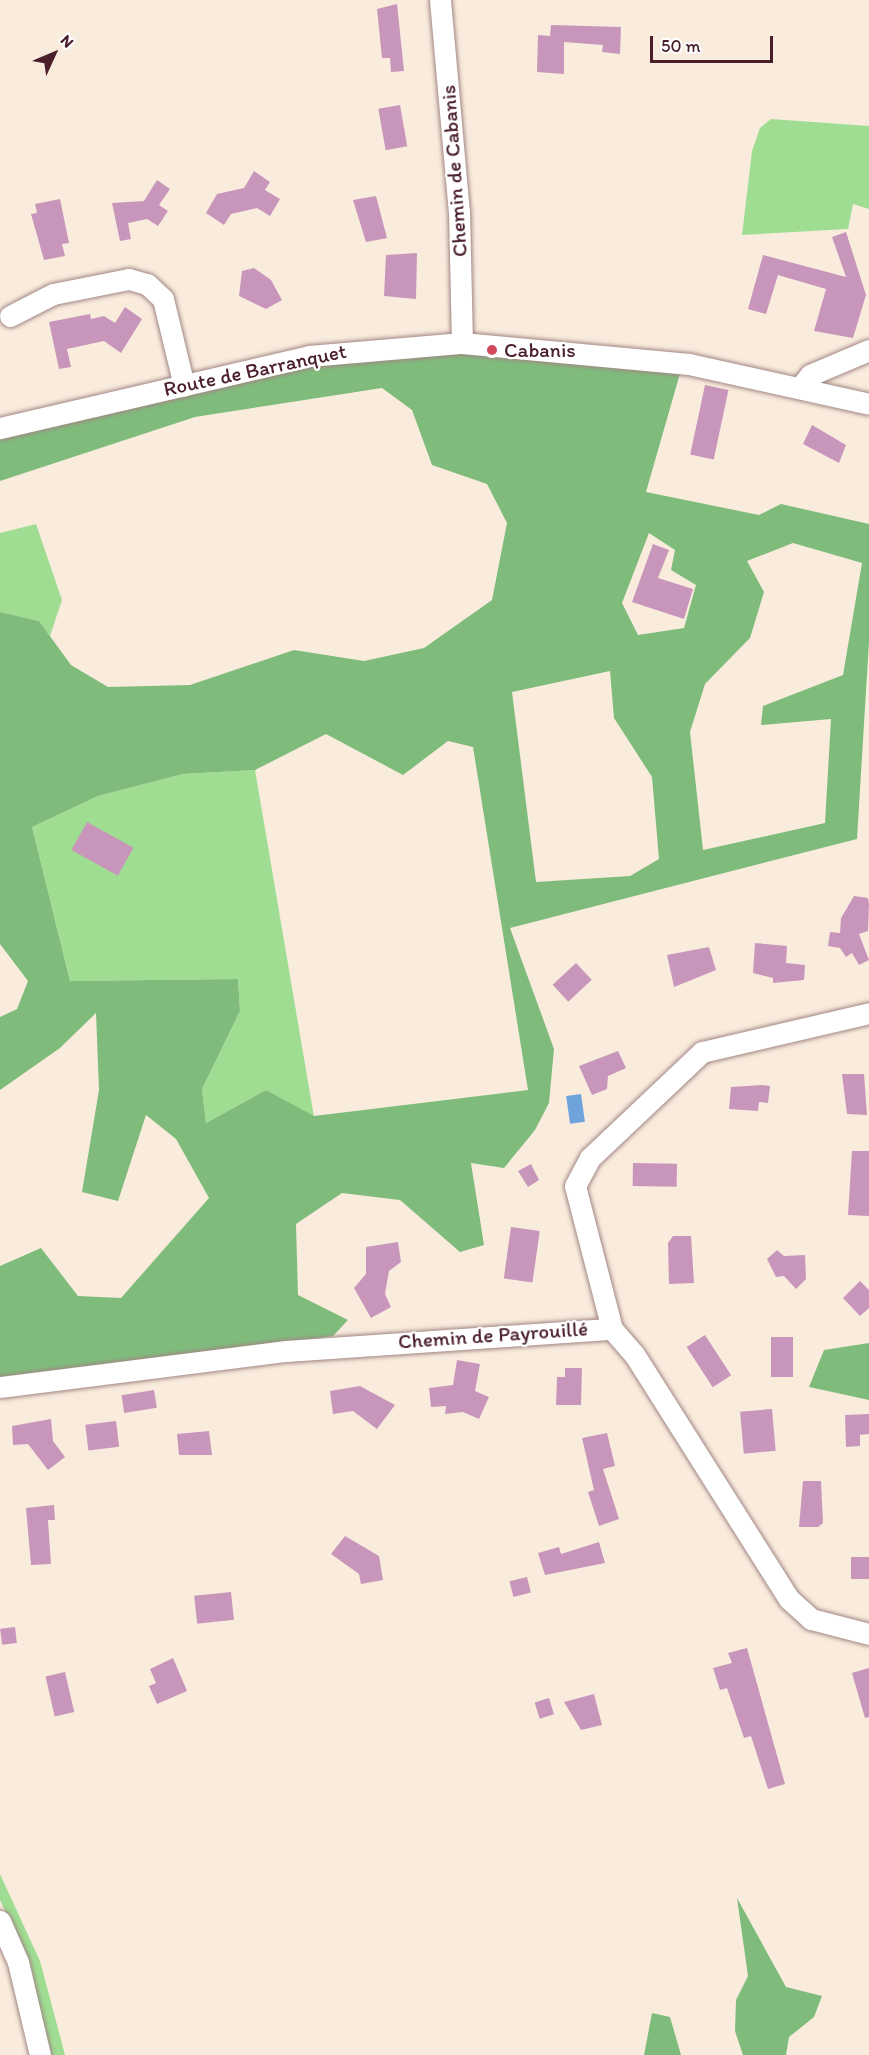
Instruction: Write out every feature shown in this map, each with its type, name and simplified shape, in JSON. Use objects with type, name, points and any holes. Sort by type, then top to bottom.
[{"type":"street","name":"Chemin de Cabanis","points":[[440,0],[459,211],[462,343]]},
{"type":"street","points":[[9,316],[53,294],[129,279],[147,284],[163,299],[184,386]]},
{"type":"street","name":"Route de Barranquet","points":[[0,428],[346,349],[462,343],[689,364],[802,385],[869,404]]},
{"type":"street","points":[[802,385],[810,375],[869,350]]},
{"type":"street","points":[[612,1329],[575,1186],[590,1158],[702,1052],[869,1013]]},
{"type":"street","name":"Chemin de Payrouillé","points":[[0,1387],[286,1351],[612,1329],[634,1354],[789,1599],[811,1619],[869,1634]]},
{"type":"street","points":[[0,1921],[18,1962],[40,2055]]},
{"type":"green space","points":[[771,119],[869,126],[869,209],[853,204],[848,229],[742,235],[752,151],[760,128]]},
{"type":"green space","points":[[482,348],[681,370],[646,492],[759,515],[781,504],[869,524],[869,642],[857,839],[510,928],[554,1049],[549,1103],[535,1130],[504,1168],[471,1163],[484,1245],[460,1252],[400,1200],[342,1193],[296,1224],[298,1295],[348,1320],[333,1336],[0,1379],[0,1266],[41,1248],[78,1296],[121,1298],[209,1198],[176,1139],[146,1115],[118,1201],[82,1192],[99,1090],[96,1013],[60,1048],[0,1090],[0,1017],[17,1009],[28,981],[0,944],[0,612],[39,621],[71,665],[108,687],[190,685],[294,650],[364,661],[424,648],[492,600],[507,523],[487,484],[432,465],[412,410],[382,388],[195,417],[0,481],[0,440],[210,386],[362,356]],"holes":[[[649,533],[675,550],[671,570],[696,585],[684,628],[638,635],[622,603]],[[793,543],[862,563],[843,675],[763,706],[761,725],[831,719],[825,823],[703,850],[690,732],[705,684],[750,638],[764,592],[747,561]],[[610,671],[614,718],[652,777],[659,859],[630,876],[536,882],[512,692]],[[326,734],[403,775],[448,741],[473,747],[528,1090],[314,1116],[266,1090],[206,1123],[202,1089],[240,1011],[238,979],[70,981],[32,827],[98,796],[183,774],[255,770]]]},
{"type":"green space","points":[[36,524],[62,600],[50,636],[39,621],[0,612],[0,533]]},
{"type":"green space","points":[[255,770],[314,1117],[266,1090],[206,1123],[202,1089],[240,1011],[238,979],[70,981],[32,827],[98,796],[183,774]]},
{"type":"green space","points":[[869,1343],[869,1400],[809,1387],[824,1350]]},
{"type":"green space","points":[[0,1874],[40,1961],[65,2055],[50,2055],[13,1928],[0,1900]]},
{"type":"green space","points":[[737,1898],[786,1987],[822,1996],[814,2017],[789,2037],[786,2055],[743,2055],[735,2031],[736,2000],[748,1976]]},
{"type":"green space","points":[[652,2013],[670,2017],[681,2055],[644,2055]]},
{"type":"water","points":[[581,1094],[585,1122],[570,1124],[566,1096]]},
{"type":"building","points":[[397,4],[404,71],[391,72],[390,58],[382,58],[377,9]]},
{"type":"building","points":[[551,25],[621,27],[620,54],[602,52],[603,45],[564,42],[564,74],[537,72],[538,35],[550,36]]},
{"type":"building","points":[[400,105],[407,146],[386,150],[378,109]]},
{"type":"building","points":[[254,171],[270,182],[265,190],[280,199],[270,216],[257,208],[231,214],[224,225],[206,213],[217,194],[244,188]]},
{"type":"building","points":[[157,180],[170,189],[159,205],[168,211],[158,226],[147,219],[128,223],[131,239],[120,241],[112,203],[144,201]]},
{"type":"building","points":[[376,196],[387,238],[366,242],[353,200]]},
{"type":"building","points":[[60,199],[69,243],[62,244],[65,256],[44,260],[31,214],[37,213],[35,204]]},
{"type":"building","points":[[846,232],[866,295],[853,338],[814,331],[826,289],[778,275],[766,314],[748,309],[763,255],[846,277],[832,237]]},
{"type":"building","points":[[417,253],[416,299],[384,296],[386,255]]},
{"type":"building","points":[[254,268],[271,280],[282,300],[266,309],[239,296],[242,271]]},
{"type":"building","points":[[125,307],[142,319],[121,353],[104,341],[67,349],[71,367],[59,369],[49,322],[90,314],[91,319],[104,316],[115,323]]},
{"type":"building","points":[[705,385],[728,390],[714,459],[690,454]]},
{"type":"building","points":[[812,425],[846,445],[839,463],[803,444]]},
{"type":"building","points":[[653,544],[669,550],[658,578],[693,589],[684,619],[632,602]]},
{"type":"building","points":[[87,822],[133,848],[118,876],[71,850]]},
{"type":"building","points":[[854,896],[868,898],[869,904],[868,931],[859,934],[869,960],[859,965],[852,953],[846,957],[840,948],[828,946],[830,932],[840,933],[841,918]]},
{"type":"building","points":[[755,943],[787,946],[786,963],[805,965],[804,980],[773,983],[773,978],[753,973]]},
{"type":"building","points":[[709,947],[716,970],[674,987],[667,955]]},
{"type":"building","points":[[576,963],[592,980],[568,1002],[553,985]]},
{"type":"building","points":[[618,1051],[626,1068],[608,1076],[607,1089],[592,1095],[579,1066]]},
{"type":"building","points":[[842,1074],[864,1074],[867,1115],[847,1114]]},
{"type":"building","points":[[770,1086],[768,1103],[759,1102],[758,1111],[729,1109],[731,1087]]},
{"type":"building","points":[[852,1151],[869,1151],[869,1216],[848,1215]]},
{"type":"building","points":[[633,1163],[677,1164],[677,1187],[633,1186]]},
{"type":"building","points":[[531,1164],[539,1180],[528,1187],[518,1171]]},
{"type":"building","points":[[511,1227],[540,1231],[532,1283],[504,1278]]},
{"type":"building","points":[[673,1236],[691,1236],[694,1283],[669,1284],[668,1243]]},
{"type":"building","points":[[398,1242],[401,1262],[389,1271],[385,1294],[391,1307],[371,1318],[354,1288],[366,1274],[366,1247]]},
{"type":"building","points":[[777,1250],[784,1256],[805,1255],[806,1279],[796,1289],[784,1276],[776,1277],[767,1259]]},
{"type":"building","points":[[860,1281],[869,1290],[869,1308],[860,1316],[843,1298]]},
{"type":"building","points":[[705,1335],[731,1375],[713,1387],[687,1347]]},
{"type":"building","points":[[771,1337],[793,1337],[793,1377],[771,1377]]},
{"type":"building","points":[[457,1360],[480,1364],[475,1391],[489,1397],[479,1419],[463,1412],[445,1414],[446,1406],[431,1407],[429,1388],[453,1385]]},
{"type":"building","points":[[565,1368],[582,1368],[581,1405],[556,1405],[557,1377],[565,1377]]},
{"type":"building","points":[[360,1386],[395,1405],[377,1429],[353,1411],[333,1414],[330,1391]]},
{"type":"building","points":[[154,1390],[157,1408],[124,1413],[121,1395]]},
{"type":"building","points":[[772,1409],[776,1451],[744,1454],[740,1412]]},
{"type":"building","points":[[869,1414],[869,1434],[860,1435],[860,1446],[846,1447],[845,1415]]},
{"type":"building","points":[[51,1419],[53,1441],[65,1457],[48,1470],[28,1444],[13,1445],[12,1426]]},
{"type":"building","points":[[116,1421],[119,1447],[88,1451],[85,1425]]},
{"type":"building","points":[[209,1431],[212,1455],[179,1455],[177,1434]]},
{"type":"building","points":[[607,1433],[615,1466],[603,1469],[619,1519],[599,1526],[588,1492],[594,1490],[582,1438]]},
{"type":"building","points":[[803,1481],[821,1481],[823,1523],[818,1527],[799,1527]]},
{"type":"building","points":[[54,1505],[55,1520],[48,1520],[51,1564],[31,1565],[26,1508]]},
{"type":"building","points":[[345,1536],[379,1556],[383,1580],[361,1584],[359,1574],[331,1554]]},
{"type":"building","points":[[599,1542],[605,1563],[545,1575],[538,1553],[559,1547],[561,1554]]},
{"type":"building","points":[[851,1557],[869,1557],[869,1579],[851,1579]]},
{"type":"building","points":[[527,1577],[531,1593],[513,1597],[510,1581]]},
{"type":"building","points":[[231,1592],[234,1620],[197,1624],[194,1596]]},
{"type":"building","points":[[15,1627],[17,1643],[2,1645],[0,1629]]},
{"type":"building","points":[[747,1648],[785,1784],[768,1789],[751,1736],[744,1738],[727,1688],[720,1690],[713,1668],[732,1663],[728,1653]]},
{"type":"building","points":[[173,1658],[187,1691],[157,1704],[149,1686],[156,1683],[150,1669]]},
{"type":"building","points":[[869,1668],[869,1717],[865,1718],[852,1673]]},
{"type":"building","points":[[65,1672],[74,1712],[55,1716],[46,1676]]},
{"type":"building","points":[[594,1694],[602,1725],[581,1730],[564,1702]]},
{"type":"building","points":[[549,1698],[554,1714],[540,1719],[535,1702]]},
{"type":"place","name":"Cabanis","points":[[492,350]]}]
